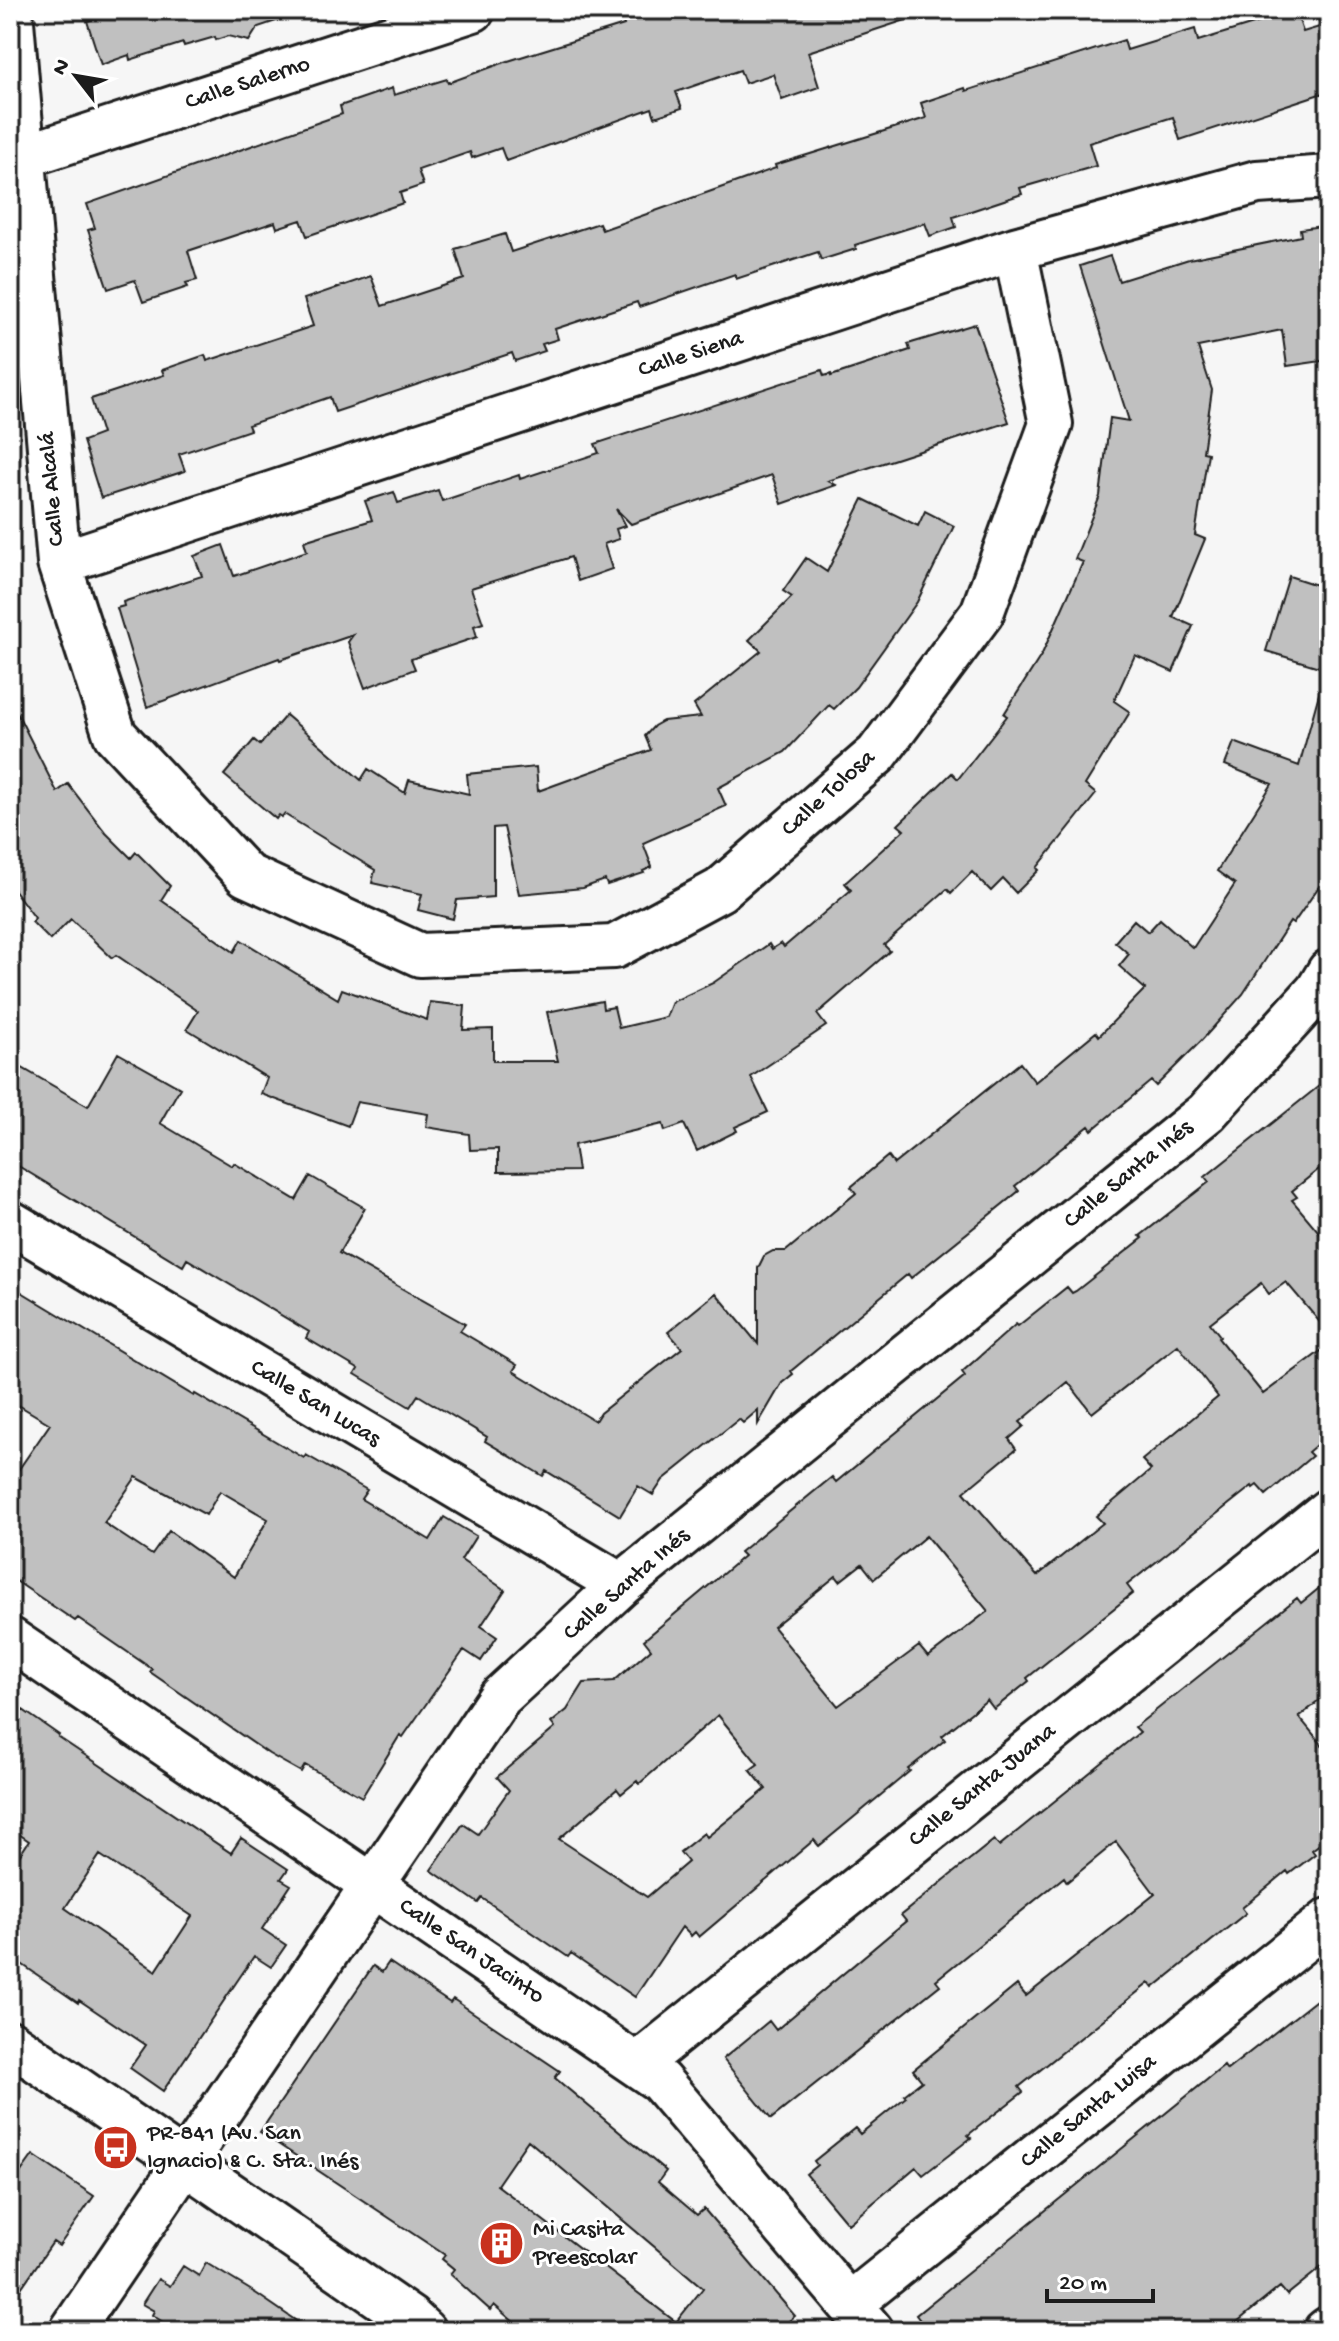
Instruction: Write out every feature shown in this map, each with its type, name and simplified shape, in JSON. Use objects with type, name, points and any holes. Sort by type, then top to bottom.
[{"type":"street","name":"Calle Alcalá","points":[[11,10],[59,563],[115,735],[246,875],[277,888]]},
{"type":"street","name":"Calle Salerno","points":[[22,157],[473,10]]},
{"type":"street","name":"Calle Siena","points":[[59,563],[1015,249],[1257,182],[1329,177]]},
{"type":"street","name":"Calle Tolosa","points":[[277,888],[420,955],[614,947],[720,890],[877,754],[982,613],[1051,424],[1015,249]]},
{"type":"street","name":"Calle Santa Inés","points":[[71,2331],[500,1697],[621,1585],[1207,1112],[1317,991],[1329,971]]},
{"type":"street","name":"Calle San Lucas","points":[[10,1222],[621,1585]]},
{"type":"street","name":"Calle Santa Juana","points":[[638,2064],[1329,1510]]},
{"type":"street","name":"Calle San Jacinto","points":[[10,1639],[660,2081],[861,2318]]},
{"type":"street","name":"Calle Santa Luisa","points":[[861,2318],[1329,1920]]},
{"type":"street","points":[[10,2042],[186,2161],[410,2318],[424,2331]]},
{"type":"building","points":[[92,10],[290,10],[291,16],[258,27],[249,41],[228,36],[216,40],[215,37],[184,46],[183,43],[130,60],[129,55],[101,65],[87,21],[94,19]]},
{"type":"building","points":[[619,10],[918,10],[918,16],[808,52],[819,87],[782,100],[773,74],[745,83],[740,70],[676,92],[682,108],[655,117],[652,108],[506,161],[501,148],[472,158],[470,152],[418,170],[423,185],[400,193],[403,203],[307,236],[301,220],[277,228],[275,222],[188,251],[197,280],[186,283],[188,287],[143,302],[135,280],[108,289],[88,230],[95,228],[87,204],[342,114],[340,106],[392,88],[394,95],[447,79],[448,83],[624,25]]},
{"type":"building","points":[[1296,11],[1303,32],[1329,24],[1329,91],[1180,140],[1173,117],[1089,143],[1096,166],[1020,188],[1022,194],[953,217],[956,227],[930,236],[925,223],[855,245],[856,249],[821,260],[818,252],[736,279],[735,274],[639,307],[637,302],[555,329],[558,339],[542,344],[545,351],[515,361],[512,353],[335,412],[330,397],[248,425],[250,430],[179,454],[185,471],[101,498],[83,441],[102,434],[91,399],[164,375],[162,370],[205,355],[207,361],[313,326],[304,299],[371,276],[382,306],[464,279],[455,249],[505,234],[511,252],[599,223],[602,230],[776,168],[775,165],[926,118],[921,103],[965,88],[966,91],[1124,40],[1127,50],[1195,29],[1198,41]]},
{"type":"building","points":[[1329,225],[1329,360],[1287,366],[1282,330],[1198,347],[1212,390],[1203,452],[1208,453],[1195,535],[1205,539],[1173,617],[1193,626],[1173,672],[1135,655],[1114,701],[1130,712],[1085,785],[1096,794],[1037,868],[1039,870],[1016,893],[1003,879],[991,891],[972,872],[951,893],[947,889],[884,945],[890,951],[817,1014],[826,1026],[751,1077],[768,1112],[735,1127],[737,1131],[697,1151],[684,1124],[665,1131],[663,1124],[574,1145],[578,1171],[498,1172],[498,1149],[470,1150],[469,1134],[426,1127],[428,1114],[357,1102],[348,1126],[261,1094],[267,1078],[187,1029],[198,1011],[116,955],[112,958],[71,919],[50,940],[32,922],[35,918],[10,885],[10,699],[57,792],[68,784],[106,833],[131,858],[136,852],[170,886],[161,900],[234,952],[241,940],[338,999],[342,989],[427,1020],[430,1002],[465,1006],[463,1030],[493,1029],[493,1061],[558,1061],[547,1012],[602,1001],[603,1009],[614,1007],[619,1028],[666,1017],[672,1002],[713,983],[769,944],[772,949],[781,943],[784,947],[851,890],[845,883],[904,830],[898,825],[952,773],[958,779],[1007,716],[1004,714],[1042,654],[1083,562],[1075,559],[1100,496],[1110,418],[1129,421],[1080,266],[1110,256],[1119,281],[1189,259],[1301,236],[1300,229]]},
{"type":"building","points":[[975,324],[1009,422],[828,481],[836,485],[782,504],[772,475],[631,524],[616,509],[625,526],[616,529],[619,539],[604,544],[612,569],[578,581],[571,557],[471,588],[483,623],[474,626],[477,637],[411,659],[415,669],[365,688],[348,642],[353,635],[279,658],[147,707],[117,608],[124,606],[123,602],[202,576],[194,556],[223,545],[234,576],[307,551],[304,541],[372,520],[365,501],[394,492],[398,503],[438,490],[442,501],[519,475],[520,479],[599,453],[595,444],[822,370],[824,376],[831,376],[910,350],[908,344]]},
{"type":"building","points":[[863,499],[918,526],[925,511],[954,526],[917,602],[856,687],[834,709],[829,705],[785,752],[718,788],[726,806],[643,843],[652,867],[644,873],[607,885],[605,880],[583,888],[519,894],[504,827],[493,828],[493,897],[457,900],[453,919],[418,910],[422,894],[372,883],[375,870],[284,814],[276,819],[224,775],[254,740],[260,745],[286,715],[361,780],[368,769],[405,793],[409,780],[469,794],[467,774],[536,767],[538,791],[651,750],[645,736],[654,726],[663,721],[701,717],[694,705],[761,651],[749,640],[792,597],[783,591],[806,558],[827,572]]},
{"type":"building","points":[[1289,576],[1329,589],[1329,670],[1266,651]]},
{"type":"building","points":[[1320,690],[1329,691],[1329,872],[1293,924],[1290,922],[1243,994],[1156,1086],[1151,1081],[1092,1130],[1089,1126],[1015,1186],[1019,1191],[911,1278],[908,1274],[791,1371],[793,1374],[782,1383],[758,1424],[758,1410],[743,1423],[739,1419],[663,1480],[653,1495],[638,1486],[620,1516],[546,1471],[543,1476],[418,1395],[410,1407],[355,1374],[358,1369],[306,1338],[309,1332],[187,1259],[183,1266],[10,1161],[10,1061],[88,1106],[118,1053],[180,1088],[160,1123],[296,1200],[310,1176],[365,1208],[339,1253],[465,1324],[460,1331],[517,1365],[513,1371],[595,1421],[600,1413],[682,1348],[668,1332],[716,1293],[758,1344],[758,1268],[764,1256],[773,1251],[786,1251],[856,1193],[851,1187],[888,1156],[894,1164],[1020,1063],[1035,1082],[1096,1032],[1099,1036],[1145,989],[1119,966],[1129,954],[1115,942],[1134,920],[1148,932],[1160,919],[1193,948],[1235,884],[1217,871],[1272,784],[1225,765],[1234,742],[1299,766]]},
{"type":"building","points":[[1329,1078],[1329,1161],[1292,1191],[1297,1197],[1292,1200],[1329,1244],[1329,1333],[1286,1282],[1269,1294],[1261,1283],[1210,1323],[1220,1336],[1218,1338],[1263,1394],[1329,1345],[1329,1434],[1308,1452],[1312,1456],[1266,1495],[1257,1485],[1252,1486],[1127,1585],[1133,1593],[1027,1678],[1029,1681],[994,1709],[987,1700],[942,1736],[945,1740],[908,1769],[910,1771],[819,1846],[814,1840],[699,1937],[695,1932],[691,1936],[682,1927],[635,1997],[571,1953],[568,1957],[482,1898],[478,1903],[431,1870],[463,1824],[478,1834],[509,1790],[497,1777],[555,1728],[551,1723],[567,1710],[584,1683],[614,1681],[651,1649],[644,1640],[744,1556],[740,1552],[832,1477],[836,1482],[965,1376],[962,1372],[1016,1324],[1018,1326],[1067,1287],[1072,1293],[1076,1291],[1143,1238],[1140,1236],[1209,1182],[1205,1177]],"holes":[[[1178,1345],[1218,1397],[1142,1460],[1151,1470],[1096,1516],[1103,1523],[1037,1576],[964,1492],[1016,1449],[1009,1439],[1024,1426],[1020,1422],[1068,1382],[1092,1413]],[[926,1536],[988,1611],[928,1657],[919,1646],[838,1706],[773,1627],[836,1576],[840,1581],[862,1564],[874,1579]],[[718,1715],[758,1764],[750,1770],[766,1789],[707,1837],[704,1833],[680,1852],[688,1862],[647,1897],[559,1839],[617,1789],[621,1794],[637,1781],[639,1784]]]},
{"type":"building","points":[[10,1285],[194,1396],[367,1490],[361,1499],[430,1540],[444,1517],[476,1536],[461,1560],[505,1590],[481,1626],[497,1637],[481,1661],[464,1650],[403,1737],[400,1735],[362,1797],[305,1765],[301,1772],[269,1754],[150,1672],[152,1669],[78,1618],[75,1621],[10,1577],[10,1482],[50,1424],[10,1400]],"holes":[[[136,1477],[206,1515],[220,1491],[268,1519],[234,1577],[169,1531],[152,1555],[104,1523]]]},
{"type":"building","points":[[1329,1580],[1329,1693],[1299,1717],[1329,1753],[1329,1837],[1312,1850],[1315,1854],[1289,1874],[1287,1871],[1242,1908],[1246,1913],[1153,1988],[1149,1983],[1019,2087],[1023,2092],[968,2135],[971,2138],[923,2175],[916,2167],[848,2224],[806,2174],[817,2165],[814,2161],[855,2128],[860,2134],[906,2097],[904,2095],[922,2081],[913,2070],[1017,1985],[1026,1996],[1155,1894],[1116,1842],[1067,1882],[1064,1877],[936,1980],[940,1985],[771,2119],[723,2059],[769,2021],[776,2030],[906,1921],[901,1915],[994,1840],[999,1846],[1140,1732],[1135,1727],[1297,1598],[1301,1603]]},
{"type":"building","points":[[10,1706],[20,1713],[23,1710],[58,1737],[231,1853],[241,1838],[288,1869],[281,1879],[291,1885],[262,1929],[286,1945],[271,1967],[254,1956],[163,2091],[130,2068],[146,2045],[10,1956],[10,1870],[29,1841],[10,1828]],"holes":[[[100,1855],[192,1916],[156,1971],[65,1908]]]},
{"type":"building","points":[[389,1962],[450,2003],[453,1999],[560,2071],[555,2078],[666,2171],[658,2182],[697,2215],[704,2209],[795,2316],[777,2331],[524,2331],[494,2305],[490,2310],[450,2274],[454,2269],[442,2259],[445,2255],[260,2132],[373,1966],[382,1972]],"holes":[[[528,2140],[703,2288],[676,2322],[497,2185]]]},
{"type":"building","points":[[1329,1990],[1329,2261],[1287,2295],[1280,2287],[1226,2331],[928,2331],[916,2315],[1224,2066],[1227,2070]]},
{"type":"building","points":[[33,2155],[94,2196],[59,2246],[53,2242],[10,2304],[10,2166],[20,2173]]},
{"type":"building","points":[[206,2263],[311,2331],[177,2331],[152,2315],[154,2311],[142,2304],[158,2279],[170,2286],[183,2266],[199,2276]]},
{"type":"place","name":"PR-841 (Av. San Ignacio) & C. Sta. Inés","points":[[116,2148]]},
{"type":"place","name":"Mi Casita Preescolar","points":[[502,2244]]}]
